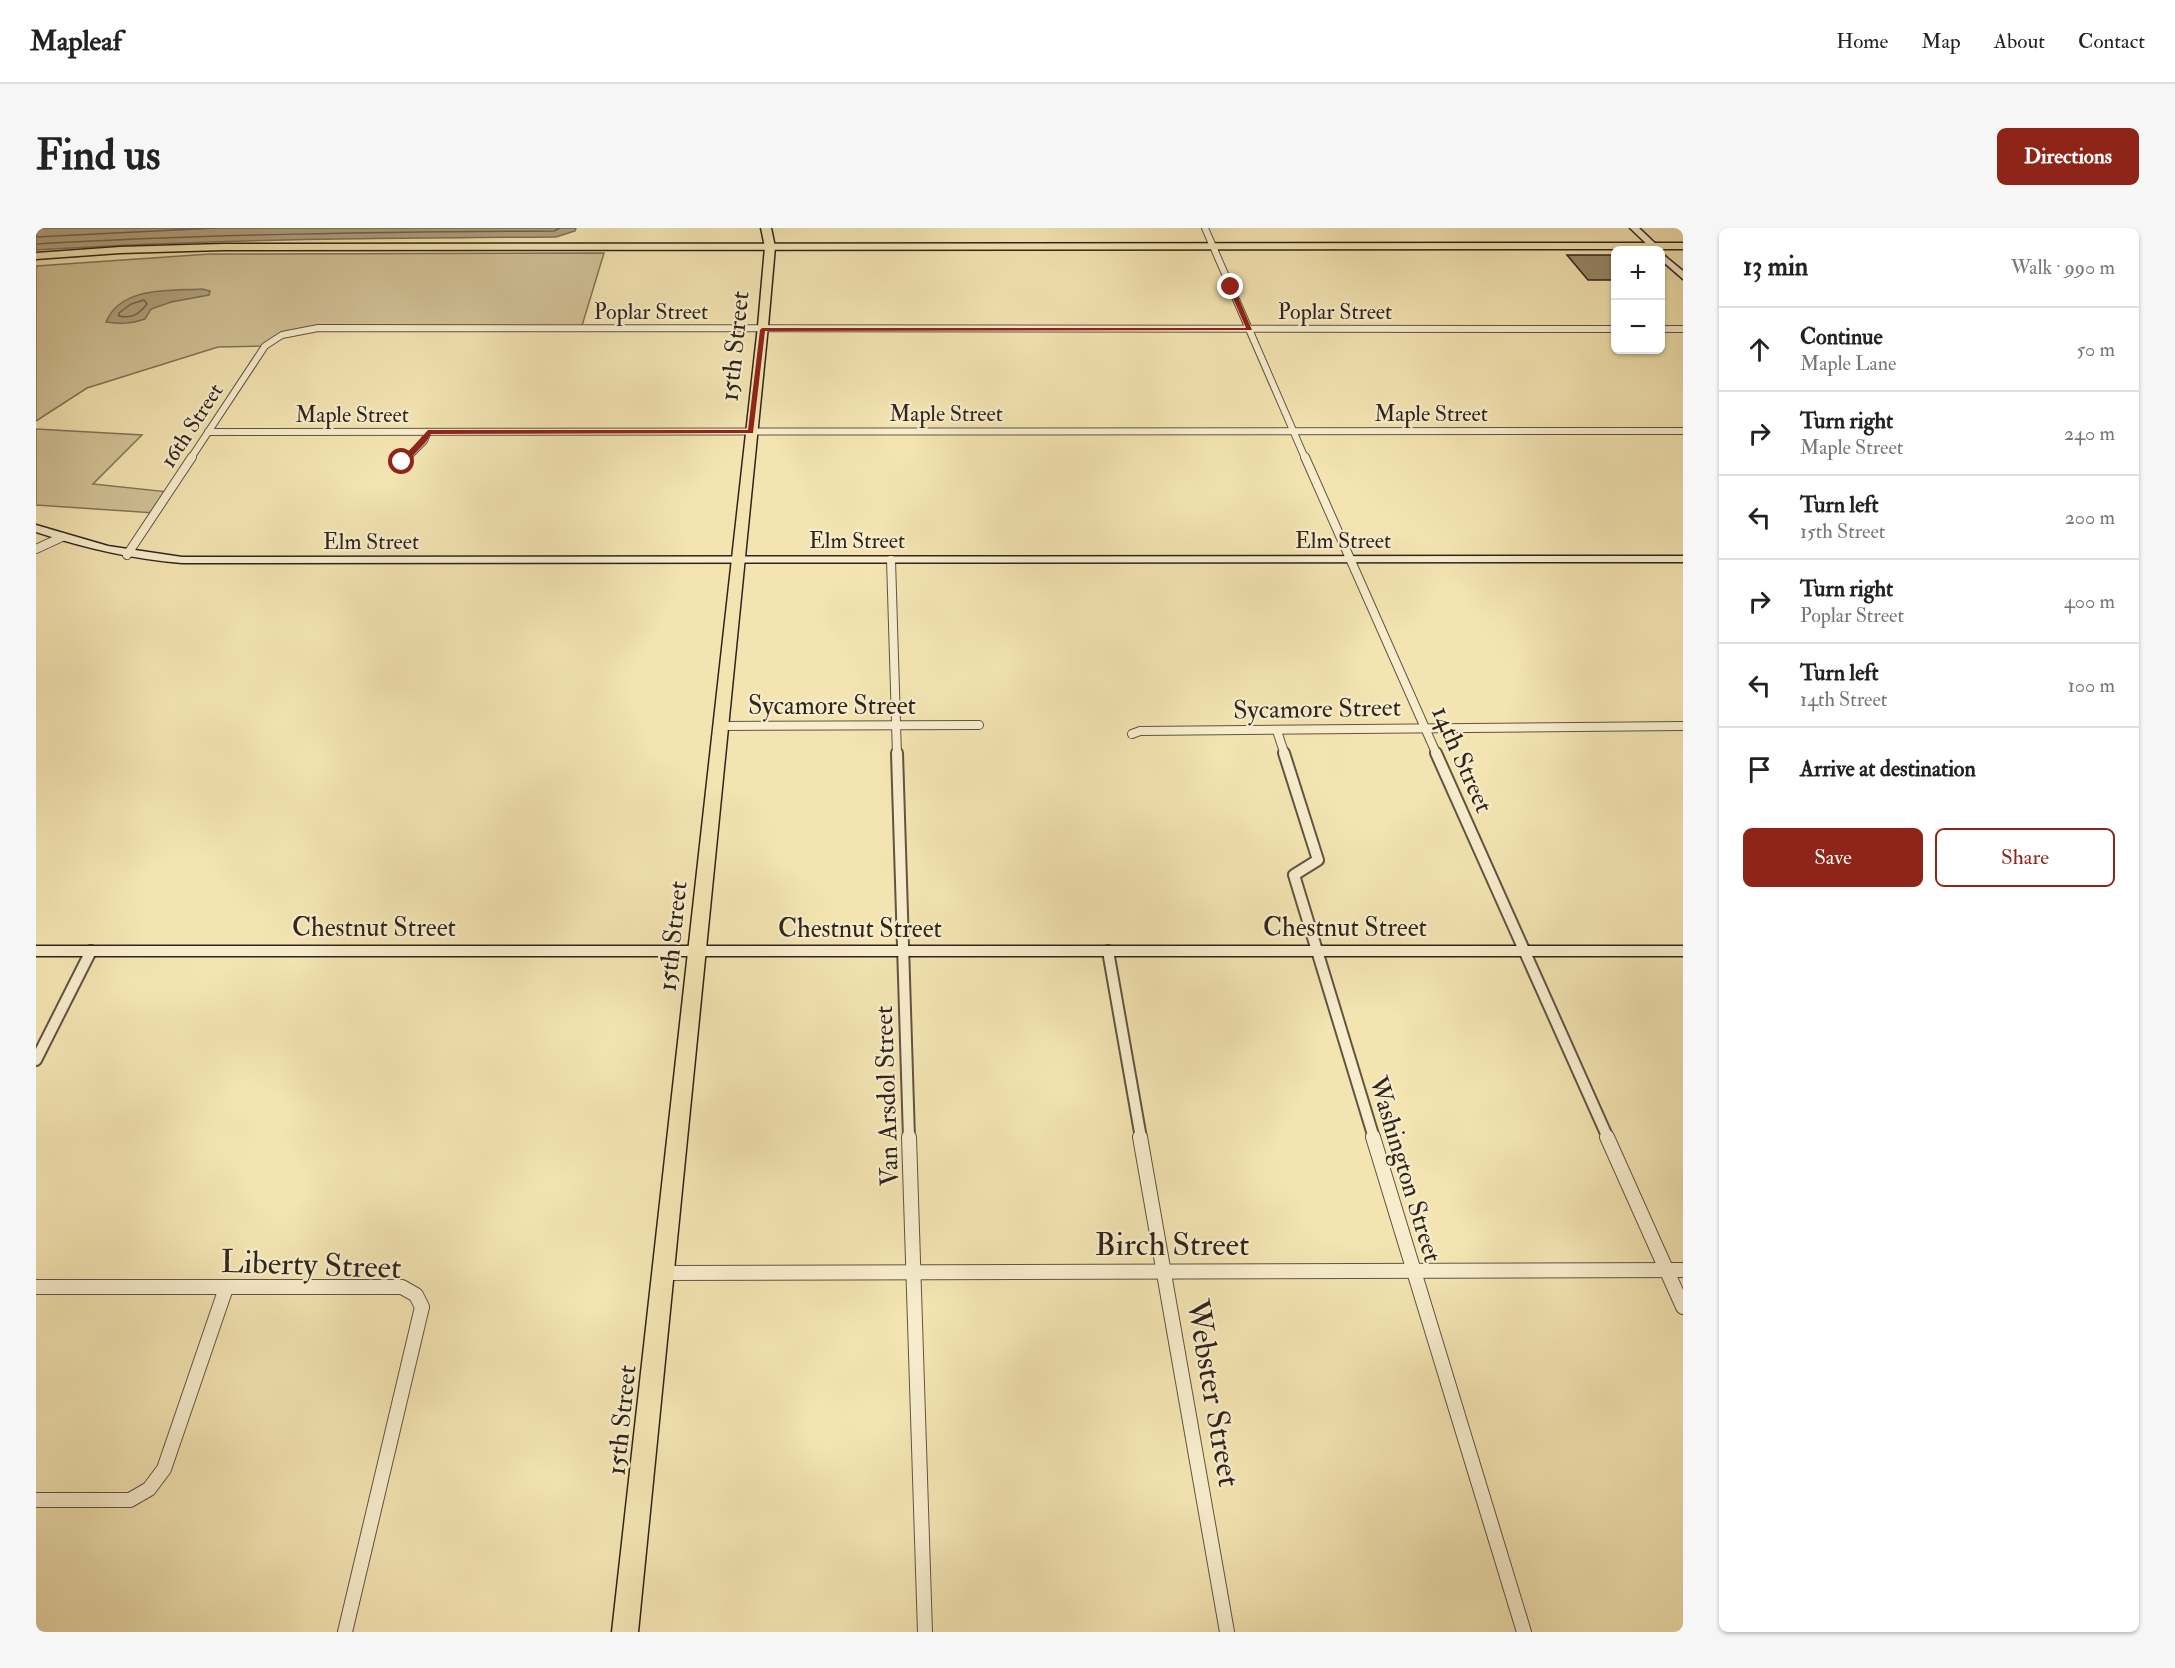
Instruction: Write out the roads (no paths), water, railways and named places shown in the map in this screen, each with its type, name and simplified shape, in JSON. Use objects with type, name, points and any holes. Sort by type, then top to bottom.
[{"type":"highway","points":[[1665,249],[1683,246]]},
{"type":"highway","points":[[36,256],[161,248],[235,247],[1213,247],[1611,250]]},
{"type":"main road","name":"15th Street","points":[[625,1632],[762,330],[770,247],[766,228]]},
{"type":"main road","points":[[1634,228],[1653,246]]},
{"type":"main road","points":[[1665,258],[1683,276]]},
{"type":"main road","name":"Elm Street","points":[[36,528],[104,551],[182,560],[1683,559]]},
{"type":"main road","name":"Chestnut Street","points":[[36,951],[1683,951]]},
{"type":"street","name":"14th Street","points":[[1205,228],[1683,1307]]},
{"type":"street","name":"Poplar Street","points":[[299,330],[318,328],[1611,329]]},
{"type":"street","points":[[1665,328],[1683,328]]},
{"type":"street","name":"16th Street","points":[[127,555],[267,344],[277,337],[299,330]]},
{"type":"street","name":"Maple Street","points":[[208,432],[1683,431]]},
{"type":"street","points":[[402,462],[424,441],[428,432]]},
{"type":"street","points":[[36,549],[62,537]]},
{"type":"street","name":"Van Arsdol Street","points":[[891,560],[926,1632]]},
{"type":"street","name":"Sycamore Street","points":[[721,726],[979,725]]},
{"type":"street","name":"Sycamore Street","points":[[1132,734],[1140,732],[1426,727],[1683,726]]},
{"type":"street","name":"Washington Street","points":[[1277,731],[1318,860],[1294,875],[1524,1632]]},
{"type":"street","points":[[36,1060],[91,951]]},
{"type":"street","name":"Webster Street","points":[[1108,951],[1227,1632]]},
{"type":"street","name":"Birch Street","points":[[662,1273],[1683,1270]]},
{"type":"street","name":"Liberty Street","points":[[36,1287],[402,1287],[416,1295],[422,1307],[345,1632]]},
{"type":"street","points":[[36,1500],[130,1500],[149,1489],[164,1469],[225,1288]]},
{"type":"water","points":[[36,228],[576,228],[575,231],[556,237],[231,241],[36,250]]},
{"type":"water","points":[[202,289],[210,291],[209,295],[171,302],[151,309],[145,319],[126,323],[106,322],[113,310],[135,296],[162,291]]}]
